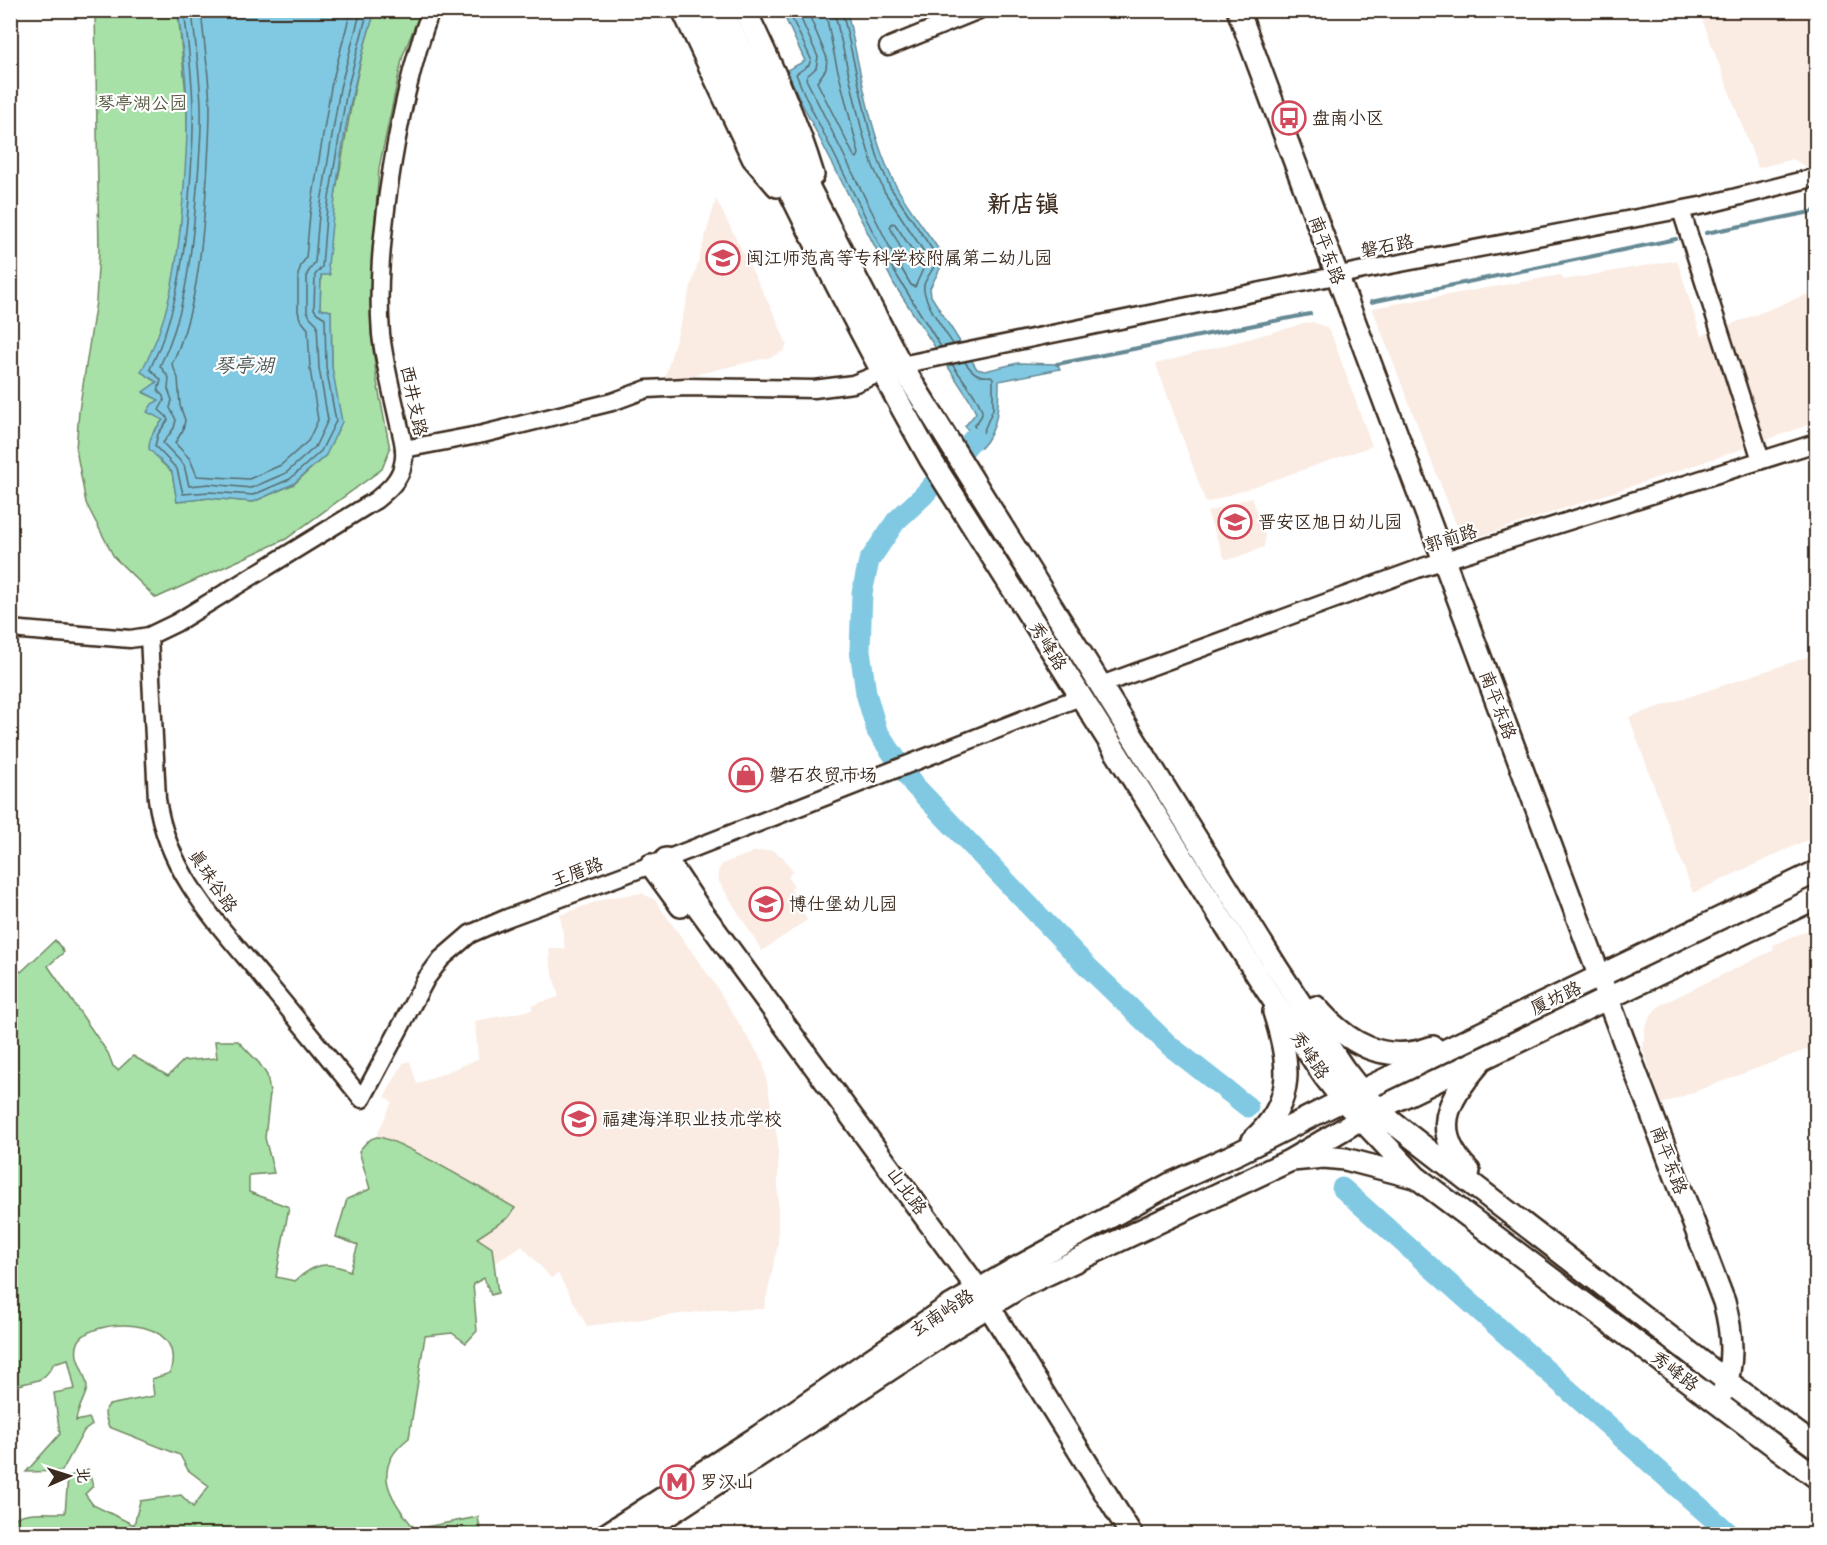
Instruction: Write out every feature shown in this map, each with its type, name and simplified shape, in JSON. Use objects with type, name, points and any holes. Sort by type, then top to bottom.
[{"type":"main road","points":[[682,10],[753,158],[767,176],[791,199]]},
{"type":"main road","points":[[704,10],[772,137],[826,222]]},
{"type":"main road","points":[[722,10],[772,137]]},
{"type":"main road","points":[[745,10],[783,91],[802,140],[826,222]]},
{"type":"main road","name":"南平东路","points":[[1226,10],[1330,277],[1603,1000],[1724,1302],[1730,1331],[1730,1367],[1713,1400]]},
{"type":"main road","name":"南平东路","points":[[1238,10],[1330,277]]},
{"type":"main road","name":"秀峰路","points":[[772,137],[791,199],[881,373],[931,460],[1266,989],[1325,1077],[1352,1096],[1369,1114],[1416,1177],[1816,1478]]},
{"type":"main road","name":"秀峰路","points":[[826,222],[901,365],[1277,968],[1343,1068],[1352,1096]]},
{"type":"main road","name":"山北路","points":[[658,862],[698,907],[979,1300],[1131,1534]]},
{"type":"main road","name":"厦坊路","points":[[1295,1125],[1816,872]]},
{"type":"main road","name":"厦坊路","points":[[1319,1151],[1369,1114],[1816,898]]},
{"type":"main road","points":[[1277,968],[1336,1029],[1373,1050],[1391,1054],[1409,1053],[1442,1044],[1469,1040]]},
{"type":"main road","points":[[1238,1153],[1266,1128],[1278,1109],[1285,1088],[1286,1055],[1266,989]]},
{"type":"main road","points":[[1483,1060],[1454,1095],[1450,1104],[1447,1129],[1452,1150],[1495,1200]]},
{"type":"main road","name":"秀峰路","points":[[1369,1114],[1495,1200],[1816,1447]]},
{"type":"main road","name":"玄南岭路","points":[[607,1534],[979,1300],[1172,1184],[1295,1125]]},
{"type":"main road","points":[[1319,1151],[1416,1177]]},
{"type":"main road","name":"玄南岭路","points":[[639,1534],[979,1300],[1022,1286],[1288,1161],[1319,1151]]},
{"type":"main road","name":"山北路","points":[[979,1300],[1116,1534]]},
{"type":"street","name":"西井支路","points":[[10,629],[110,638],[130,639],[149,636],[176,623],[376,500],[397,480],[403,465],[404,449],[381,337],[380,271],[386,210],[401,112],[417,49],[431,10]]},
{"type":"street","points":[[888,47],[979,10]]},
{"type":"street","name":"磐石路","points":[[901,365],[964,350],[1330,277],[1681,210],[1816,177]]},
{"type":"street","points":[[1681,210],[1761,460]]},
{"type":"street","points":[[404,449],[483,434],[612,402],[647,389],[687,387],[814,389],[853,384],[881,373]]},
{"type":"street","name":"郭前路","points":[[1101,685],[1438,563],[1816,443]]},
{"type":"street","name":"真珠谷路","points":[[149,636],[158,799],[161,824],[173,858],[184,878],[219,926],[362,1099]]},
{"type":"street","name":"王厝路","points":[[362,1099],[426,979],[441,959],[470,934],[1080,697]]},
{"type":"shaded area","points":[[1699,11],[1808,11],[1816,40],[1816,164],[1806,167],[1793,159],[1758,168]]},
{"type":"shaded area","name":"闽江师范高等专科学校附属第二幼儿园","points":[[716,199],[776,318],[787,345],[784,351],[771,357],[668,381],[666,374]]},
{"type":"shaded area","points":[[1677,260],[1701,336],[1808,294],[1816,308],[1816,422],[1734,452],[1463,542],[1372,308],[1561,275],[1564,280]]},
{"type":"shaded area","points":[[1313,322],[1326,327],[1332,336],[1372,446],[1206,503],[1156,364]]},
{"type":"shaded area","name":"晋安区旭日幼儿园","points":[[1252,497],[1265,535],[1264,547],[1235,558],[1225,559],[1207,512]]},
{"type":"shaded area","points":[[1816,654],[1816,836],[1693,893],[1629,717]]},
{"type":"shaded area","name":"博仕堡幼儿园","points":[[772,850],[783,857],[793,871],[788,877],[794,886],[791,889],[807,920],[762,951],[719,882],[718,872],[722,864],[753,852]]},
{"type":"shaded area","name":"福建海洋职业技术学校","points":[[642,893],[655,900],[714,983],[763,1062],[778,1142],[778,1244],[764,1309],[713,1310],[587,1326],[558,1274],[551,1278],[522,1246],[495,1263],[494,1257],[477,1238],[509,1217],[386,1138],[376,1137],[392,1102],[385,1096],[403,1063],[410,1061],[417,1084],[478,1059],[475,1021],[532,1010],[532,1005],[559,997],[550,964],[549,949],[565,949],[560,915],[606,898]]},
{"type":"shaded area","points":[[1816,927],[1816,1046],[1662,1104],[1643,1049],[1645,1026],[1655,1010],[1662,1004],[1774,950],[1773,945]]},
{"type":"green space","name":"琴亭湖公园","points":[[95,11],[178,11],[187,106],[187,161],[178,253],[172,288],[161,332],[153,350],[157,382],[144,393],[160,400],[163,420],[154,431],[161,462],[172,472],[177,502],[209,498],[253,502],[294,484],[326,455],[334,388],[331,311],[320,309],[321,275],[329,274],[328,249],[331,219],[355,87],[375,11],[421,11],[403,55],[379,168],[372,264],[371,332],[377,382],[390,449],[382,469],[286,539],[156,598],[114,557],[86,503],[76,449],[79,411],[96,301],[99,250]]},
{"type":"green space","points":[[55,940],[64,952],[48,966],[108,1053],[113,1066],[118,1070],[133,1056],[168,1076],[183,1061],[217,1058],[215,1041],[238,1041],[267,1075],[270,1093],[265,1138],[274,1173],[249,1175],[249,1192],[289,1207],[276,1277],[295,1281],[315,1267],[327,1265],[350,1271],[358,1245],[336,1237],[347,1199],[370,1189],[359,1151],[367,1142],[377,1137],[387,1139],[422,1155],[515,1208],[509,1217],[477,1238],[492,1248],[498,1293],[491,1295],[484,1278],[473,1284],[477,1331],[466,1343],[452,1333],[425,1336],[409,1438],[397,1449],[387,1472],[391,1494],[415,1529],[478,1517],[481,1534],[11,1534],[11,1521],[17,1517],[30,1513],[65,1513],[68,1477],[88,1469],[93,1486],[85,1494],[93,1505],[134,1525],[140,1501],[181,1495],[193,1507],[209,1486],[188,1470],[180,1455],[109,1427],[105,1413],[109,1405],[154,1396],[152,1379],[170,1373],[172,1353],[165,1339],[152,1330],[134,1326],[116,1325],[99,1329],[85,1335],[78,1343],[78,1360],[87,1387],[76,1421],[89,1418],[92,1425],[84,1431],[62,1471],[26,1472],[60,1434],[54,1393],[75,1389],[68,1359],[54,1363],[40,1379],[10,1389],[11,962],[21,972]]},
{"type":"water","name":"琴亭湖","points":[[178,11],[375,11],[357,73],[344,137],[331,234],[328,266],[330,275],[321,275],[320,309],[331,311],[332,367],[342,422],[326,455],[293,484],[253,502],[209,498],[177,502],[172,472],[149,449],[151,437],[163,420],[147,412],[152,404],[159,400],[143,392],[157,382],[141,372],[159,334],[170,294],[177,252],[185,171],[186,94]]},
{"type":"water","points":[[782,11],[847,11],[866,99],[886,165],[900,193],[941,253],[943,263],[930,288],[931,296],[977,369],[985,371],[1018,363],[1057,364],[1060,369],[999,381],[998,408],[994,425],[991,434],[981,448],[965,426],[976,413],[969,399],[894,284],[800,100],[787,70],[805,61]]},
{"type":"waterway","points":[[1706,233],[1816,211]]},
{"type":"waterway","points":[[1371,302],[1676,239]]},
{"type":"waterway","points":[[1057,364],[1310,314]]},
{"type":"waterway","points":[[974,438],[923,496],[896,521],[869,561],[862,593],[860,650],[866,693],[877,731],[914,785],[1088,967],[1170,1046],[1248,1107]]},
{"type":"waterway","points":[[1342,1188],[1730,1534]]},
{"type":"place","name":"盘南小区","points":[[1289,118]]},
{"type":"place","name":"闽江师范高等专科学校附属第二幼儿园","points":[[723,258]]},
{"type":"place","name":"晋安区旭日幼儿园","points":[[1235,522]]},
{"type":"place","name":"磐石农贸市场","points":[[746,775]]},
{"type":"place","name":"博仕堡幼儿园","points":[[766,904]]},
{"type":"place","name":"福建海洋职业技术学校","points":[[579,1119]]},
{"type":"place","name":"罗汉山","points":[[677,1482]]},
{"type":"district","name":"新店镇","points":[[1023,203]]}]
